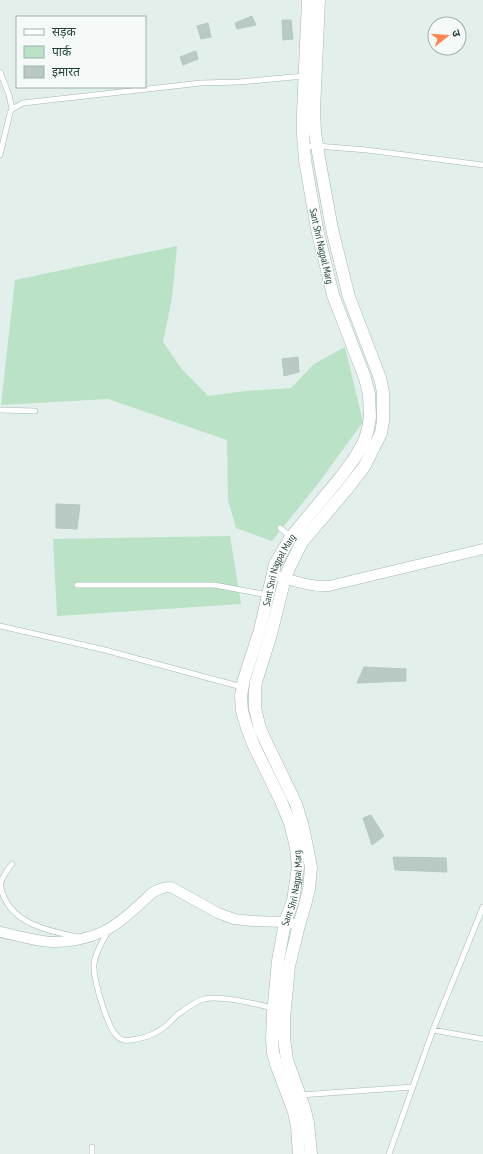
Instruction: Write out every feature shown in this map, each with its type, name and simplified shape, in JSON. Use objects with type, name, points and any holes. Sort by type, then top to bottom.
[{"type":"street","name":"Sant Shri Nagpal Marg","points":[[308,0],[304,76],[303,134],[305,160],[317,229],[333,296],[365,378],[370,417],[364,442],[354,460],[291,537],[275,564],[260,630],[242,687],[241,696],[242,711],[247,728],[254,746],[282,801],[290,823],[296,847],[298,867],[296,886],[285,922],[278,961],[273,1008],[272,1039],[276,1064],[308,1123],[311,1154]]},
{"type":"street","name":"Sant Shri Nagpal Marg","points":[[299,1154],[297,1126],[294,1112],[294,1096],[284,1038],[284,1018],[289,966],[309,889],[310,867],[303,827],[296,804],[260,729],[254,699],[256,682],[289,568],[302,542],[364,467],[381,433],[383,421],[383,392],[380,378],[348,297],[332,229],[317,146],[314,110],[319,0]]},
{"type":"street","points":[[272,574],[312,586],[329,586],[483,549]]},
{"type":"street","points":[[0,932],[44,941],[58,942],[82,938],[110,928],[152,893],[165,887],[171,887],[218,913],[234,918],[252,921],[285,922],[299,925]]},
{"type":"lane","points":[[0,72],[9,95],[12,109],[0,156]]},
{"type":"lane","points":[[12,109],[18,105],[28,102],[201,83],[238,82],[304,76]]},
{"type":"lane","points":[[304,147],[317,146],[367,150],[483,165]]},
{"type":"lane","points":[[0,410],[35,411]]},
{"type":"lane","points":[[280,528],[291,537]]},
{"type":"lane","points":[[77,585],[214,585],[268,595]]},
{"type":"lane","points":[[0,626],[101,649],[242,687]]},
{"type":"lane","points":[[12,864],[1,883],[1,891],[5,900],[12,909],[32,924],[47,930],[82,938]]},
{"type":"lane","points":[[389,1154],[433,1030],[483,907]]},
{"type":"lane","points":[[110,928],[96,954],[94,964],[95,980],[113,1031],[117,1037],[122,1040],[131,1040],[157,1032],[188,1008],[203,999],[213,997],[273,1008]]},
{"type":"lane","points":[[433,1030],[483,1040]]},
{"type":"lane","points":[[294,1096],[413,1087]]},
{"type":"lane","points":[[92,1147],[92,1154]]},
{"type":"green space","points":[[177,246],[172,298],[163,342],[181,368],[208,396],[246,391],[291,388],[314,364],[345,347],[363,422],[317,485],[272,541],[236,528],[228,500],[227,440],[108,399],[1,405],[15,280]]},
{"type":"green space","points":[[230,536],[241,604],[57,616],[53,539]]},
{"type":"building","points":[[252,16],[256,25],[237,29],[235,23]]},
{"type":"building","points":[[282,20],[291,20],[293,39],[283,40]]},
{"type":"building","points":[[208,23],[211,37],[201,39],[197,26]]},
{"type":"building","points":[[196,51],[198,59],[183,65],[180,57]]},
{"type":"building","points":[[298,357],[299,372],[284,376],[282,359]]},
{"type":"building","points":[[56,504],[80,505],[77,529],[56,528]]},
{"type":"building","points":[[364,667],[406,669],[406,681],[357,683]]},
{"type":"building","points":[[371,815],[384,836],[372,845],[363,818]]},
{"type":"building","points":[[393,857],[446,858],[447,872],[395,870]]}]
